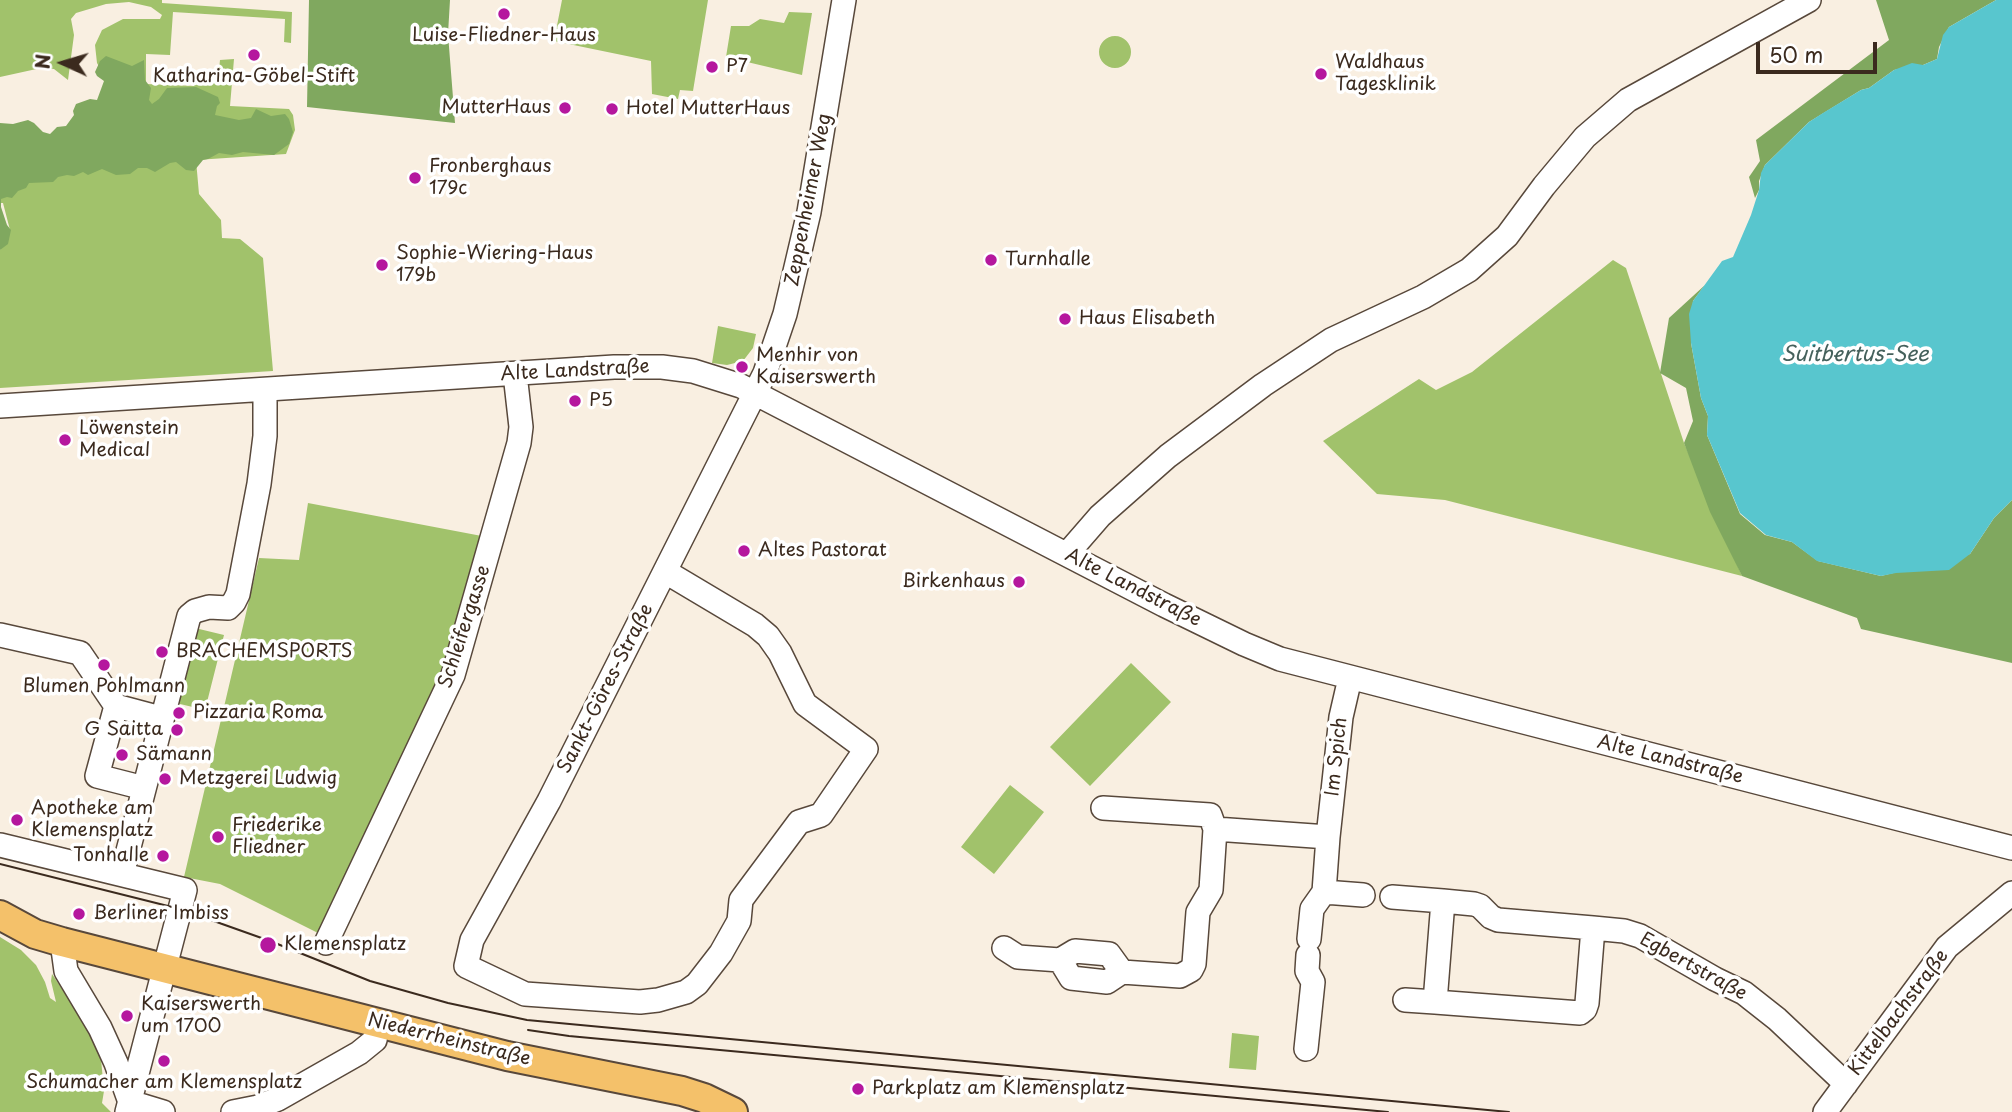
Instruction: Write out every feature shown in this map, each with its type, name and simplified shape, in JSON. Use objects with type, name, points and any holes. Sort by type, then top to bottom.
[{"type":"main road","name":"Niederrheinstraße","points":[[0,915],[35,934],[164,968],[377,1031],[682,1091],[733,1112]]},
{"type":"street","name":"Zeppenheimer Weg","points":[[756,394],[776,344],[793,284],[813,187],[844,0]]},
{"type":"street","points":[[1067,554],[1100,516],[1168,456],[1263,385],[1331,340],[1423,297],[1468,270],[1507,236],[1585,137],[1628,100],[1809,0]]},
{"type":"street","name":"Alte Landstraße","points":[[0,406],[614,366],[693,371],[741,386],[1244,644],[1280,659],[2012,848]]},
{"type":"street","name":"Schleifergasse","points":[[326,943],[453,675],[519,443],[521,427],[515,374]]},
{"type":"street","points":[[122,874],[189,616],[209,607],[228,608],[238,594],[260,484],[265,436],[265,390]]},
{"type":"street","name":"Sankt-Göres-Straße","points":[[666,572],[755,625],[768,636],[780,653],[805,704],[866,749],[821,815],[799,822],[741,900],[739,920],[721,953],[697,984],[686,992],[640,1002],[525,994],[466,966],[472,940],[549,801],[756,394]]},
{"type":"street","points":[[0,635],[80,653],[116,706],[161,718]]},
{"type":"street","name":"Im Spich","points":[[1306,1049],[1313,982],[1307,971],[1312,909],[1324,892],[1341,717],[1350,678]]},
{"type":"street","points":[[116,706],[97,776],[144,788]]},
{"type":"street","points":[[1004,948],[1018,957],[1060,960],[1075,951],[1109,954],[1122,972],[1180,976],[1191,970],[1194,964],[1198,912],[1211,890],[1215,829],[1210,815],[1103,808]]},
{"type":"street","points":[[1215,829],[1328,837]]},
{"type":"street","points":[[0,845],[185,890],[128,1107]]},
{"type":"street","points":[[1324,892],[1363,895]]},
{"type":"street","name":"Kittelbachstraße","points":[[1825,1112],[1947,947],[2012,893]]},
{"type":"street","name":"Egbertstraße","points":[[1392,897],[1474,904],[1498,920],[1624,931],[1640,936],[1744,993],[1777,1019],[1846,1084]]},
{"type":"street","points":[[1435,1002],[1443,901]]},
{"type":"street","points":[[1405,1000],[1580,1013],[1587,1003],[1593,928]]},
{"type":"street","points":[[62,942],[66,971],[111,1051],[128,1107]]},
{"type":"street","points":[[233,1112],[258,1107],[278,1098],[359,1053],[377,1031]]},
{"type":"street","points":[[128,1107],[163,1112]]},
{"type":"green space","points":[[0,0],[162,0],[162,3],[292,12],[291,43],[284,42],[285,19],[173,12],[170,55],[146,54],[146,84],[194,86],[195,78],[218,79],[220,60],[234,59],[230,106],[289,109],[293,115],[295,130],[286,154],[196,160],[199,194],[221,220],[222,238],[240,239],[263,258],[273,371],[0,388],[0,250],[10,230],[3,203],[0,203],[0,190],[140,139],[97,63],[95,45],[102,30],[123,19],[160,19],[162,15],[151,7],[129,2],[106,4],[76,13],[71,19],[74,35],[68,80],[54,69],[41,68],[0,77]]},
{"type":"green space","points":[[309,0],[450,0],[448,34],[455,123],[307,107]]},
{"type":"green space","points":[[562,0],[708,0],[693,91],[680,90],[678,99],[652,94],[651,61],[554,41]]},
{"type":"green space","points":[[1876,0],[1996,0],[1949,27],[1939,47],[1937,59],[1923,65],[1894,70],[1869,88],[1861,90],[1809,122],[1765,165],[1755,198],[1749,177],[1760,161],[1756,140],[1889,40]]},
{"type":"green space","points":[[789,12],[812,13],[802,75],[726,57],[731,26],[749,26],[760,19],[784,23]]},
{"type":"green space","points":[[1115,36],[1126,41],[1131,52],[1126,63],[1115,68],[1104,63],[1099,52],[1104,41]]},
{"type":"green space","points":[[106,56],[132,66],[144,60],[145,80],[151,88],[149,100],[152,104],[167,88],[196,87],[218,97],[220,103],[215,115],[239,120],[251,118],[256,109],[271,116],[285,114],[293,132],[289,144],[274,155],[219,153],[203,160],[194,171],[186,170],[176,162],[155,172],[138,168],[130,174],[116,175],[102,169],[88,175],[83,172],[74,176],[58,177],[53,182],[29,183],[12,198],[1,199],[1,207],[11,230],[8,244],[0,250],[0,123],[13,124],[28,120],[50,134],[57,127],[66,126],[74,115],[76,104],[90,99],[97,100],[104,81],[95,72],[100,61]]},
{"type":"green space","points":[[1613,260],[1626,268],[1684,443],[1742,576],[1445,500],[1377,494],[1323,441],[1419,379],[1436,390],[1472,372]]},
{"type":"green space","points":[[1705,285],[1693,301],[1691,343],[1701,398],[1708,416],[1707,435],[1740,514],[1765,535],[1792,542],[1818,561],[1881,576],[1970,554],[1994,518],[2012,500],[2012,663],[1861,629],[1857,618],[1742,576],[1710,512],[1684,443],[1693,421],[1686,388],[1660,373],[1669,318]]},
{"type":"green space","points":[[718,326],[756,334],[753,348],[743,361],[727,365],[712,363]]},
{"type":"green space","points":[[308,503],[487,537],[428,712],[322,935],[220,884],[184,877],[259,558],[299,560]]},
{"type":"green space","points":[[195,628],[224,635],[205,710],[176,703]]},
{"type":"green space","points":[[1131,663],[1171,702],[1090,786],[1050,747]]},
{"type":"green space","points":[[1010,785],[1044,812],[994,874],[961,847]]},
{"type":"green space","points":[[0,937],[21,950],[36,965],[50,998],[56,1002],[52,974],[87,1026],[101,1059],[104,1091],[102,1103],[111,1112],[0,1112]]},
{"type":"green space","points":[[1232,1033],[1259,1036],[1256,1070],[1229,1068]]},
{"type":"water","name":"Suitbertus-See","points":[[1996,0],[2012,0],[2012,500],[1994,518],[1970,554],[1949,570],[1881,576],[1817,561],[1792,542],[1766,535],[1740,513],[1707,435],[1708,416],[1701,398],[1691,343],[1689,314],[1693,301],[1722,261],[1733,257],[1751,215],[1765,165],[1809,122],[1823,113],[1869,88],[1894,70],[1912,63],[1923,65],[1937,59],[1943,35],[1949,27]]},
{"type":"tram line","points":[[0,864],[180,909],[370,981],[448,1003],[527,1020],[1509,1112]]},
{"type":"tram line","points":[[528,1030],[1388,1112]]},
{"type":"place","name":"Luise-Fliedner-Haus","points":[[504,14]]},
{"type":"place","name":"Katharina-Göbel-Stift","points":[[254,55]]},
{"type":"place","name":"P7","points":[[712,67]]},
{"type":"place","name":"Waldhaus Tagesklinik","points":[[1321,74]]},
{"type":"place","name":"MutterHaus","points":[[565,108]]},
{"type":"place","name":"Hotel MutterHaus","points":[[612,109]]},
{"type":"place","name":"Fronberghaus 179c","points":[[415,178]]},
{"type":"place","name":"Turnhalle","points":[[991,260]]},
{"type":"place","name":"Sophie-Wiering-Haus 179b","points":[[382,265]]},
{"type":"place","name":"Haus Elisabeth","points":[[1065,319]]},
{"type":"place","name":"Menhir von Kaiserswerth","points":[[742,367]]},
{"type":"place","name":"P5","points":[[575,401]]},
{"type":"place","name":"Löwenstein Medical","points":[[65,440]]},
{"type":"place","name":"Altes Pastorat","points":[[744,551]]},
{"type":"place","name":"Birkenhaus","points":[[1019,582]]},
{"type":"place","name":"BRACHEMSPORTS","points":[[162,652]]},
{"type":"place","name":"Blumen Pohlmann","points":[[104,665]]},
{"type":"place","name":"Pizzaria Roma","points":[[179,713]]},
{"type":"place","name":"G Saitta","points":[[177,730]]},
{"type":"place","name":"Sämann","points":[[122,755]]},
{"type":"place","name":"Metzgerei Ludwig","points":[[165,779]]},
{"type":"place","name":"Apotheke am Klemensplatz","points":[[17,820]]},
{"type":"place","name":"Friederike Fliedner","points":[[218,837]]},
{"type":"place","name":"Tonhalle","points":[[163,856]]},
{"type":"place","name":"Berliner Imbiss","points":[[79,914]]},
{"type":"place","name":"Klemensplatz","points":[[268,945]]},
{"type":"place","name":"Kaiserswerth um 1700","points":[[127,1016]]},
{"type":"place","name":"Schumacher am Klemensplatz","points":[[164,1061]]},
{"type":"place","name":"Parkplatz am Klemensplatz","points":[[858,1089]]}]
